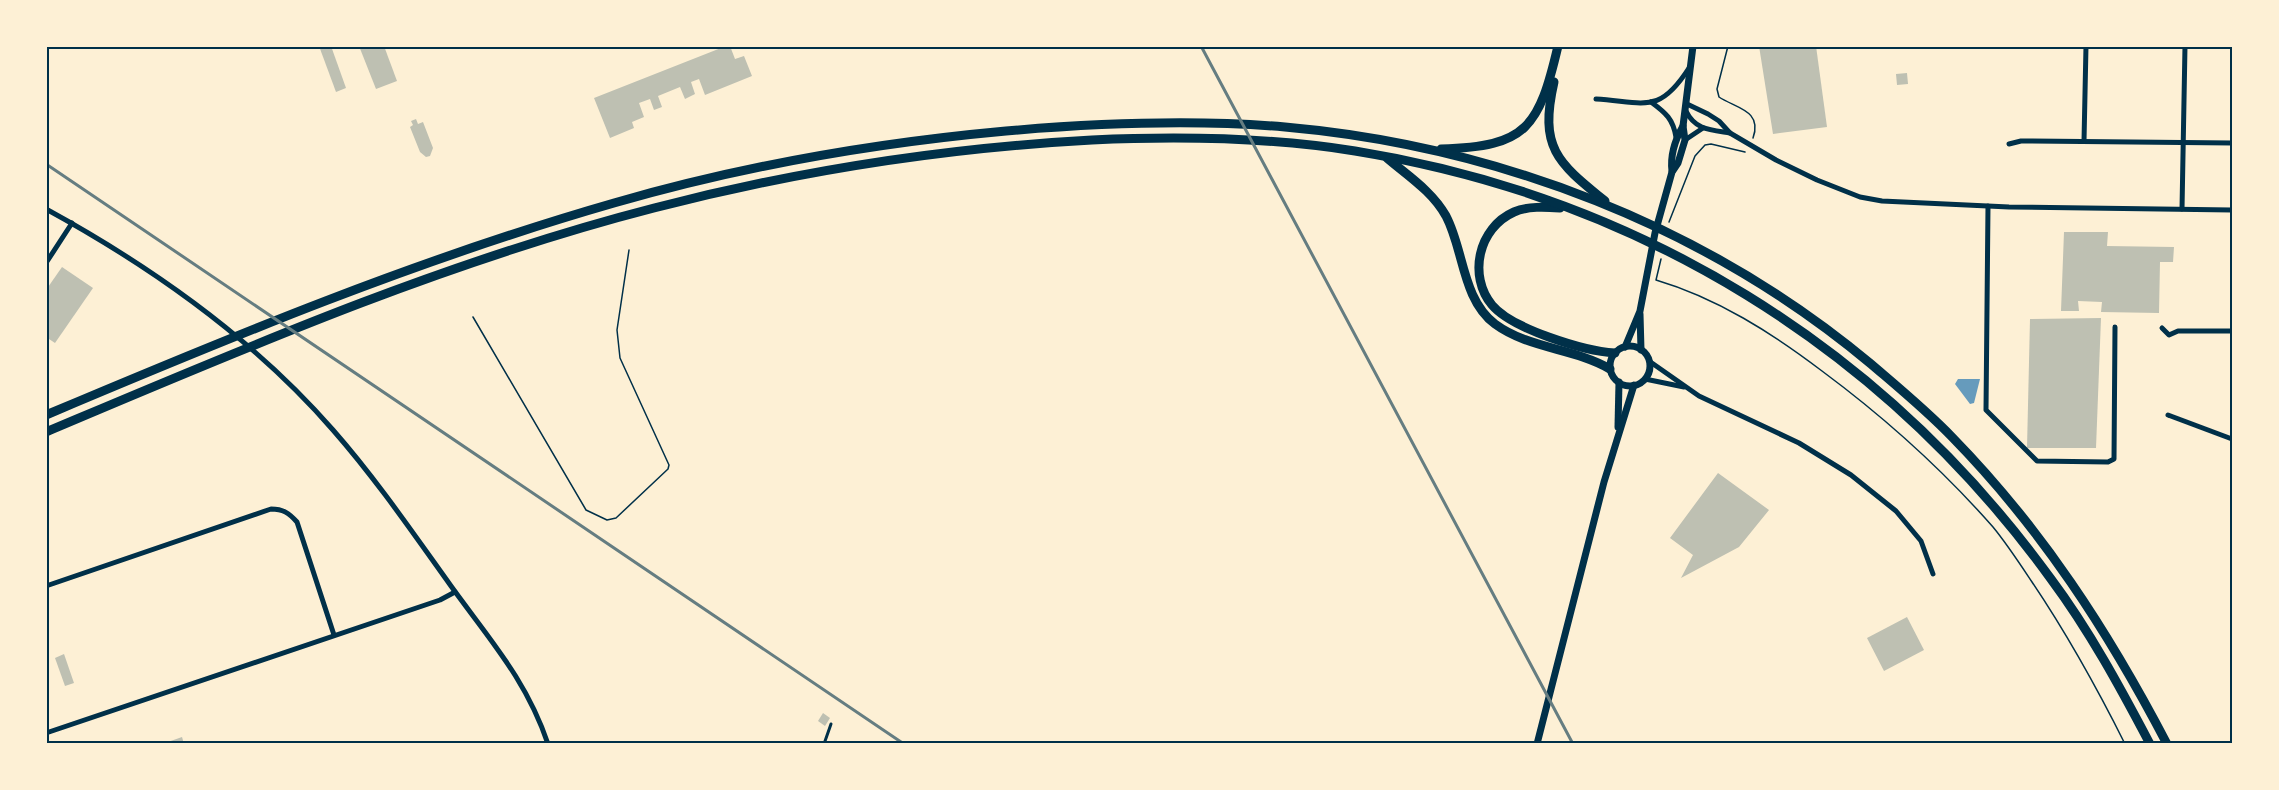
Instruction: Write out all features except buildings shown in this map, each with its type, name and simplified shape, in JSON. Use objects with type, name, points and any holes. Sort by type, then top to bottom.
[{"type":"highway","points":[[1428,149],[1480,147],[1497,144],[1515,135],[1529,122],[1540,105],[1558,46]]},
{"type":"highway","points":[[1563,46],[1550,102],[1549,122],[1552,142],[1566,169],[1614,208]]},
{"type":"highway","points":[[46,415],[293,313],[510,235],[617,202],[795,160],[959,135],[1053,127],[1206,123],[1289,128],[1376,139],[1428,149],[1517,173],[1614,208],[1723,262],[1815,320],[1896,385],[1947,431],[2007,497],[2056,558],[2119,655],[2167,744]]},
{"type":"highway","points":[[46,432],[306,324],[421,281],[540,241],[679,201],[831,169],[961,150],[1121,139],[1214,139],[1297,144],[1385,157],[1475,178],[1574,209],[1646,240],[1758,300],[1829,351],[1895,404],[1959,466],[2010,525],[2056,584],[2097,648],[2150,744]]},
{"type":"highway","points":[[1385,157],[1421,185],[1445,215],[1453,232],[1473,296],[1488,318],[1516,337],[1574,354],[1610,369]]},
{"type":"highway","points":[[1574,209],[1551,207],[1525,209],[1499,222],[1481,249],[1478,266],[1480,279],[1484,292],[1502,316],[1520,325],[1579,346],[1615,353]]},
{"type":"highway","points":[[46,409],[66,407]]},
{"type":"street","points":[[1641,350],[1640,311],[1653,244],[1672,172],[1678,163],[1685,140],[1683,126],[1693,46]]},
{"type":"street","points":[[2084,141],[2086,46]]},
{"type":"street","points":[[2182,209],[2185,46]]},
{"type":"street","points":[[1596,99],[1651,102],[1669,94],[1691,64]]},
{"type":"street","points":[[1651,102],[1661,109],[1673,123],[1676,137]]},
{"type":"street","points":[[1686,108],[1694,124],[1730,133]]},
{"type":"street","points":[[1686,108],[1719,121],[1730,133],[1817,180],[1860,197],[1882,201],[1988,206],[2232,210]]},
{"type":"street","points":[[1672,172],[1671,161],[1676,137],[1683,126]]},
{"type":"street","points":[[1685,140],[1703,128]]},
{"type":"street","points":[[2009,144],[2021,141],[2232,143]]},
{"type":"street","points":[[1988,206],[1986,410],[2037,461],[2108,462],[2114,459],[2115,327]]},
{"type":"street","points":[[46,209],[163,281],[222,325],[265,362],[331,428],[366,469],[500,651],[526,690],[540,719],[548,744]]},
{"type":"street","points":[[46,263],[72,224]]},
{"type":"street","points":[[1624,347],[1640,311]]},
{"type":"street","points":[[2162,328],[2169,335],[2178,331],[2232,332]]},
{"type":"street","points":[[1618,433],[1619,382],[1610,369],[1615,353],[1624,347],[1631,346],[1641,350],[1649,361],[1699,396],[1799,443],[1851,475],[1896,511],[1921,541],[1933,574]]},
{"type":"street","points":[[1619,382],[1634,385],[1645,379],[1649,361]]},
{"type":"street","points":[[1645,379],[1688,388]]},
{"type":"street","points":[[1537,744],[1618,433],[1634,385]]},
{"type":"street","points":[[2168,415],[2232,439]]},
{"type":"street","points":[[46,586],[271,509],[281,509],[297,522],[334,634]]},
{"type":"street","points":[[46,733],[440,600],[455,592]]},
{"type":"lane","points":[[824,744],[831,724]]},
{"type":"path","points":[[473,317],[586,510],[607,520],[616,518],[668,469],[669,465],[620,358],[617,330],[629,250]]},
{"type":"path","points":[[1656,280],[1703,298],[1774,336],[1854,395],[1938,469],[1994,528],[2059,621],[2125,744]]},
{"type":"water","points":[[1958,379],[1980,379],[1974,403],[1970,404],[1955,384]]},
{"type":"railway","points":[[1201,46],[1573,744]]},
{"type":"railway","points":[[46,164],[904,744]]}]
